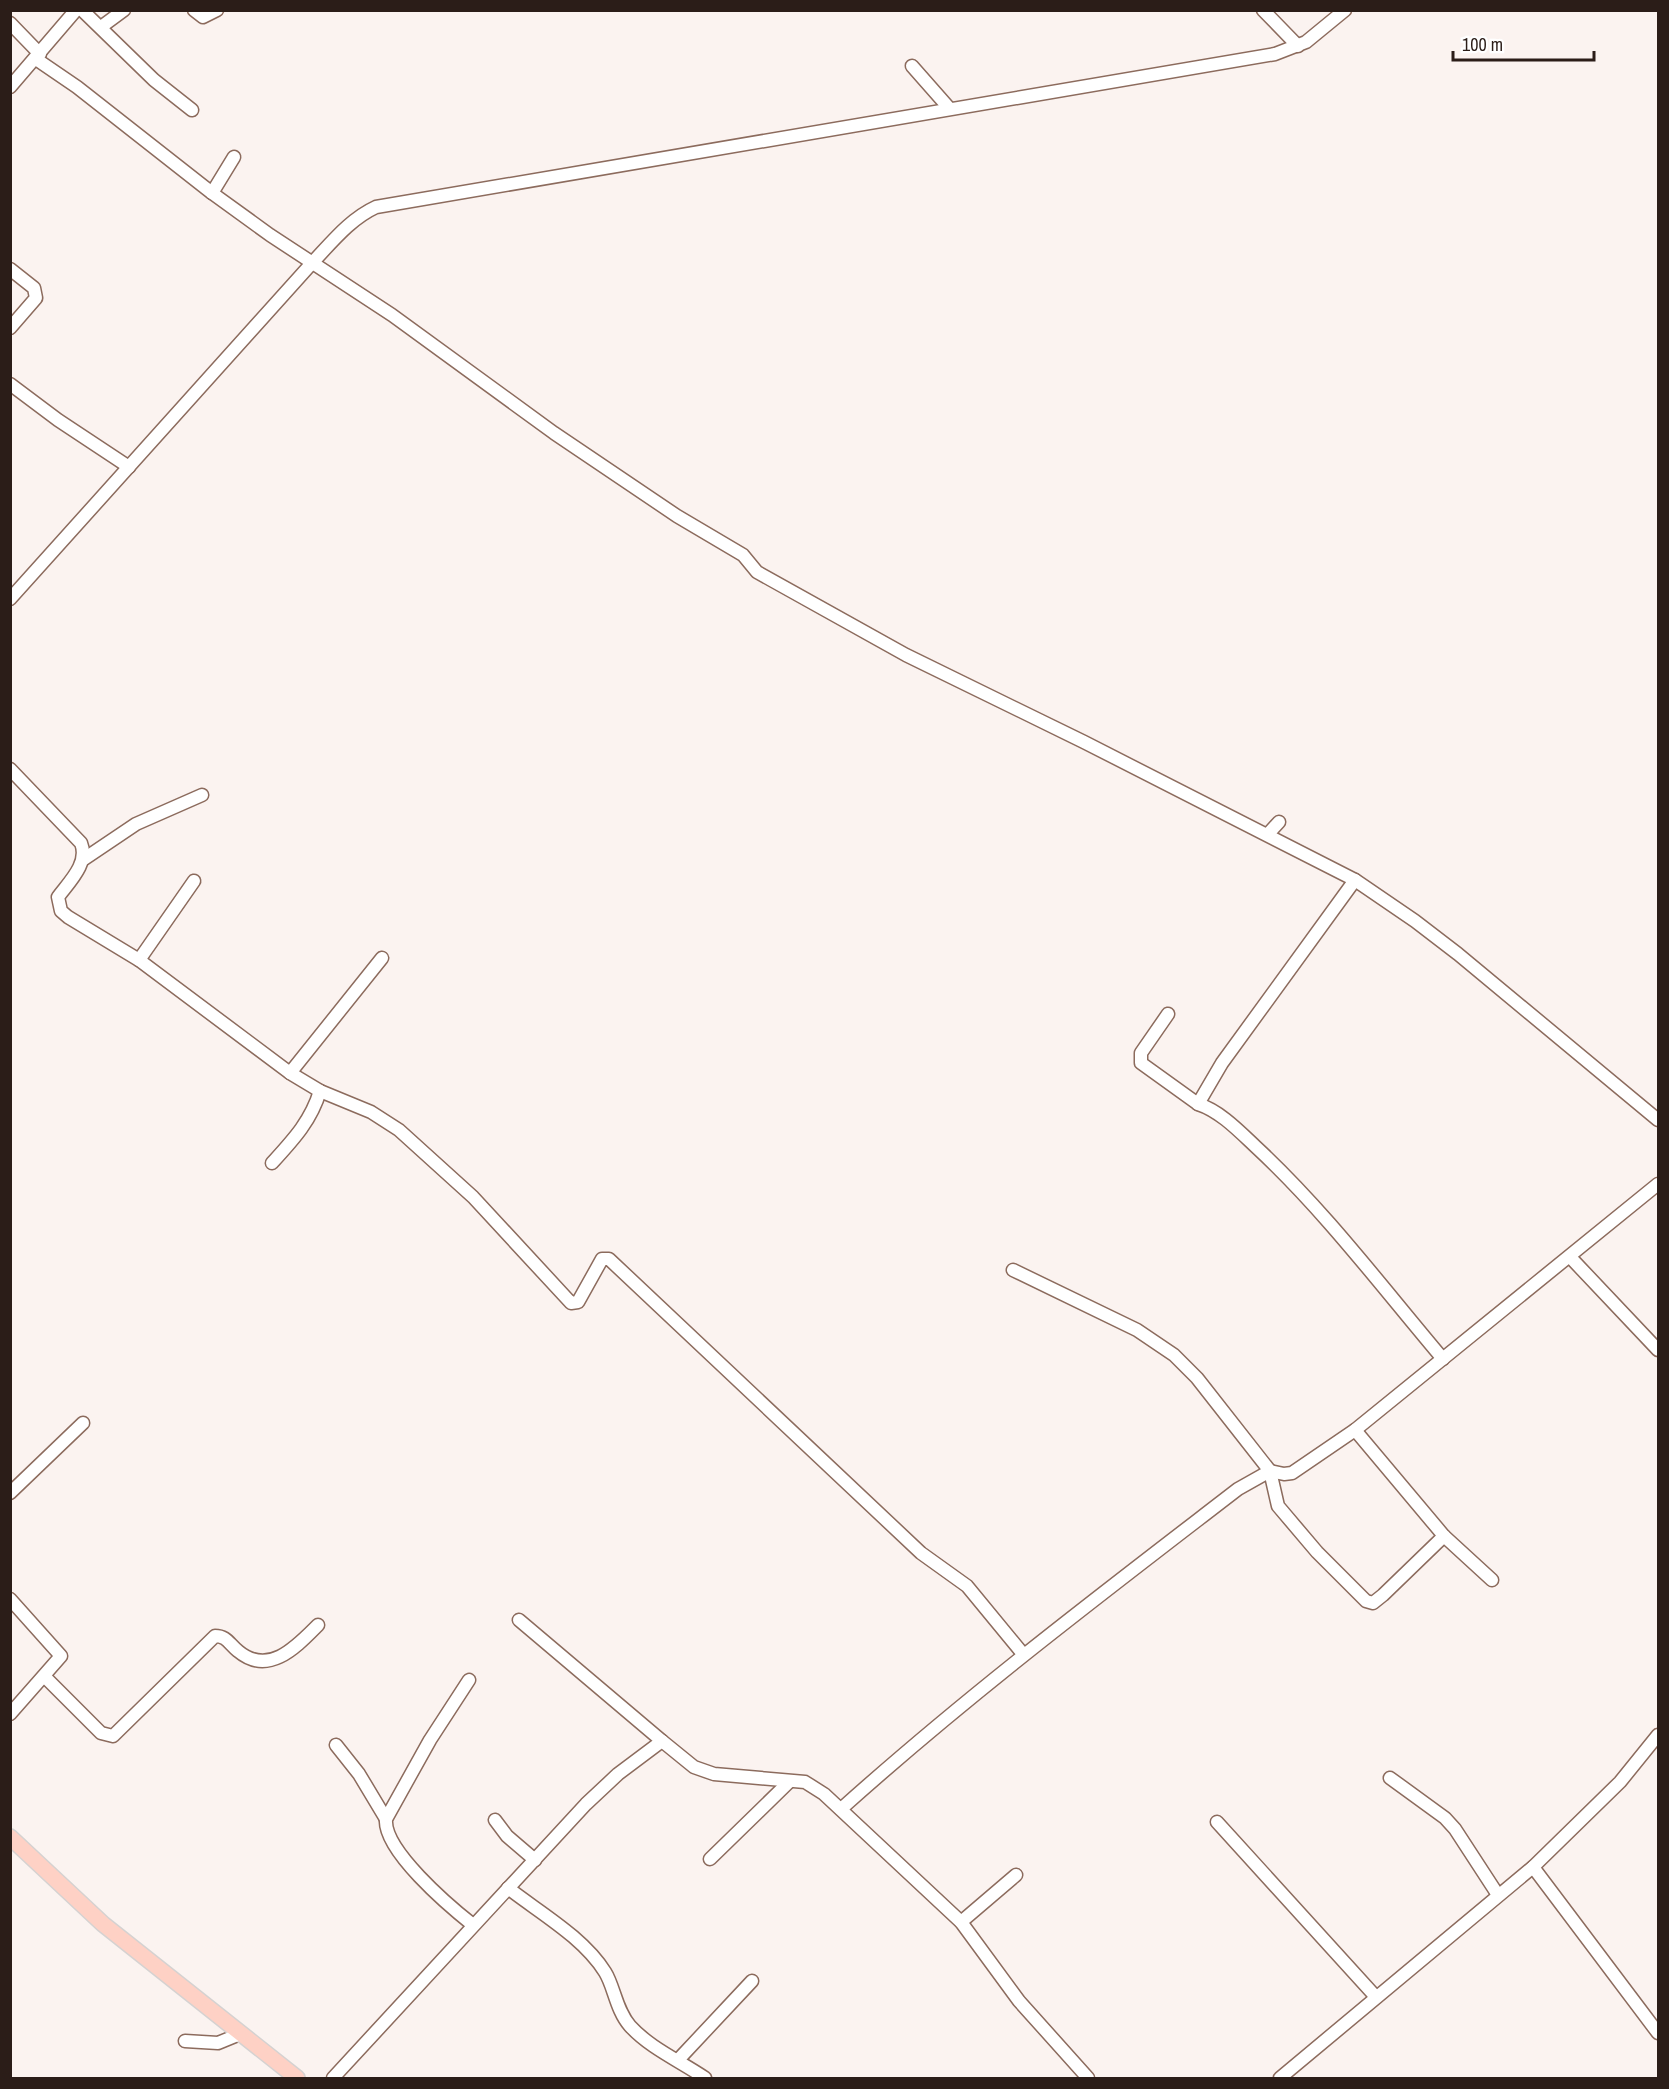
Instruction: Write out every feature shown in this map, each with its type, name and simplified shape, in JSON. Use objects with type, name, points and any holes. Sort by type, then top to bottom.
[{"type":"main road","points":[[10,1837],[103,1924],[297,2079]]},
{"type":"street","points":[[10,87],[76,10]]},
{"type":"street","points":[[82,10],[154,80],[192,110]]},
{"type":"street","points":[[101,27],[124,10]]},
{"type":"street","points":[[194,10],[203,17],[217,10]]},
{"type":"street","points":[[1263,10],[1298,46]]},
{"type":"street","points":[[10,599],[312,263],[350,224],[362,214],[376,207],[1275,54],[1298,46],[1345,10]]},
{"type":"street","points":[[10,24],[38,56],[212,193],[312,263],[392,315],[554,433],[676,516],[743,555],[757,572],[906,655],[1268,834],[1355,880],[1458,954],[1659,1120]]},
{"type":"street","points":[[912,66],[949,108]]},
{"type":"street","points":[[212,193],[234,157]]},
{"type":"street","points":[[10,270],[34,288],[36,298],[10,328]]},
{"type":"street","points":[[10,384],[58,420],[129,467]]},
{"type":"street","points":[[10,769],[81,843],[84,859]]},
{"type":"street","points":[[202,795],[136,824],[84,859],[58,897],[62,911],[139,960],[290,1073],[320,1091],[371,1112],[399,1130],[473,1197],[571,1303],[578,1302],[602,1259],[609,1259],[921,1552],[967,1586],[1023,1654]]},
{"type":"street","points":[[1268,834],[1279,822]]},
{"type":"street","points":[[1198,1104],[1222,1063],[1355,880]]},
{"type":"street","points":[[139,960],[194,881]]},
{"type":"street","points":[[290,1073],[382,958]]},
{"type":"street","points":[[1168,1014],[1141,1053],[1142,1063],[1198,1104],[1208,1107],[1236,1128],[1310,1199],[1443,1359]]},
{"type":"street","points":[[272,1163],[301,1131],[314,1109],[320,1091]]},
{"type":"street","points":[[841,1809],[912,1746],[1023,1654],[1238,1489],[1270,1471],[1292,1473],[1355,1430],[1571,1258],[1659,1184]]},
{"type":"street","points":[[1571,1258],[1659,1350]]},
{"type":"street","points":[[1013,1270],[1137,1330],[1174,1355],[1197,1378],[1270,1471],[1278,1506],[1317,1552],[1370,1603],[1383,1595],[1444,1536]]},
{"type":"street","points":[[10,1493],[83,1423]]},
{"type":"street","points":[[1355,1430],[1444,1536],[1492,1580]]},
{"type":"street","points":[[10,1599],[60,1653],[61,1659],[10,1714]]},
{"type":"street","points":[[519,1620],[694,1767],[714,1774],[805,1782],[841,1809],[961,1923],[1019,2001],[1088,2079]]},
{"type":"street","points":[[45,1677],[100,1733],[113,1736],[215,1636],[226,1638],[244,1656],[272,1660],[289,1653],[318,1625]]},
{"type":"street","points":[[469,1680],[430,1740],[386,1819],[386,1831],[434,1894],[473,1925]]},
{"type":"street","points":[[1280,2079],[1533,1868],[1620,1782],[1659,1735]]},
{"type":"street","points":[[333,2079],[473,1925],[610,1782],[662,1741]]},
{"type":"street","points":[[336,1745],[359,1774],[386,1819]]},
{"type":"street","points":[[1390,1778],[1450,1823],[1479,1862],[1498,1895]]},
{"type":"street","points":[[710,1859],[789,1782]]},
{"type":"street","points":[[495,1820],[507,1836],[535,1860]]},
{"type":"street","points":[[1217,1822],[1376,1997]]},
{"type":"street","points":[[1533,1868],[1659,2033]]},
{"type":"street","points":[[961,1923],[1016,1875]]},
{"type":"street","points":[[508,1888],[582,1946],[606,1973],[612,1993],[628,2024],[646,2042],[705,2079]]},
{"type":"street","points":[[678,2060],[752,1980]]},
{"type":"street","points":[[184,2040],[218,2043],[240,2034]]}]
